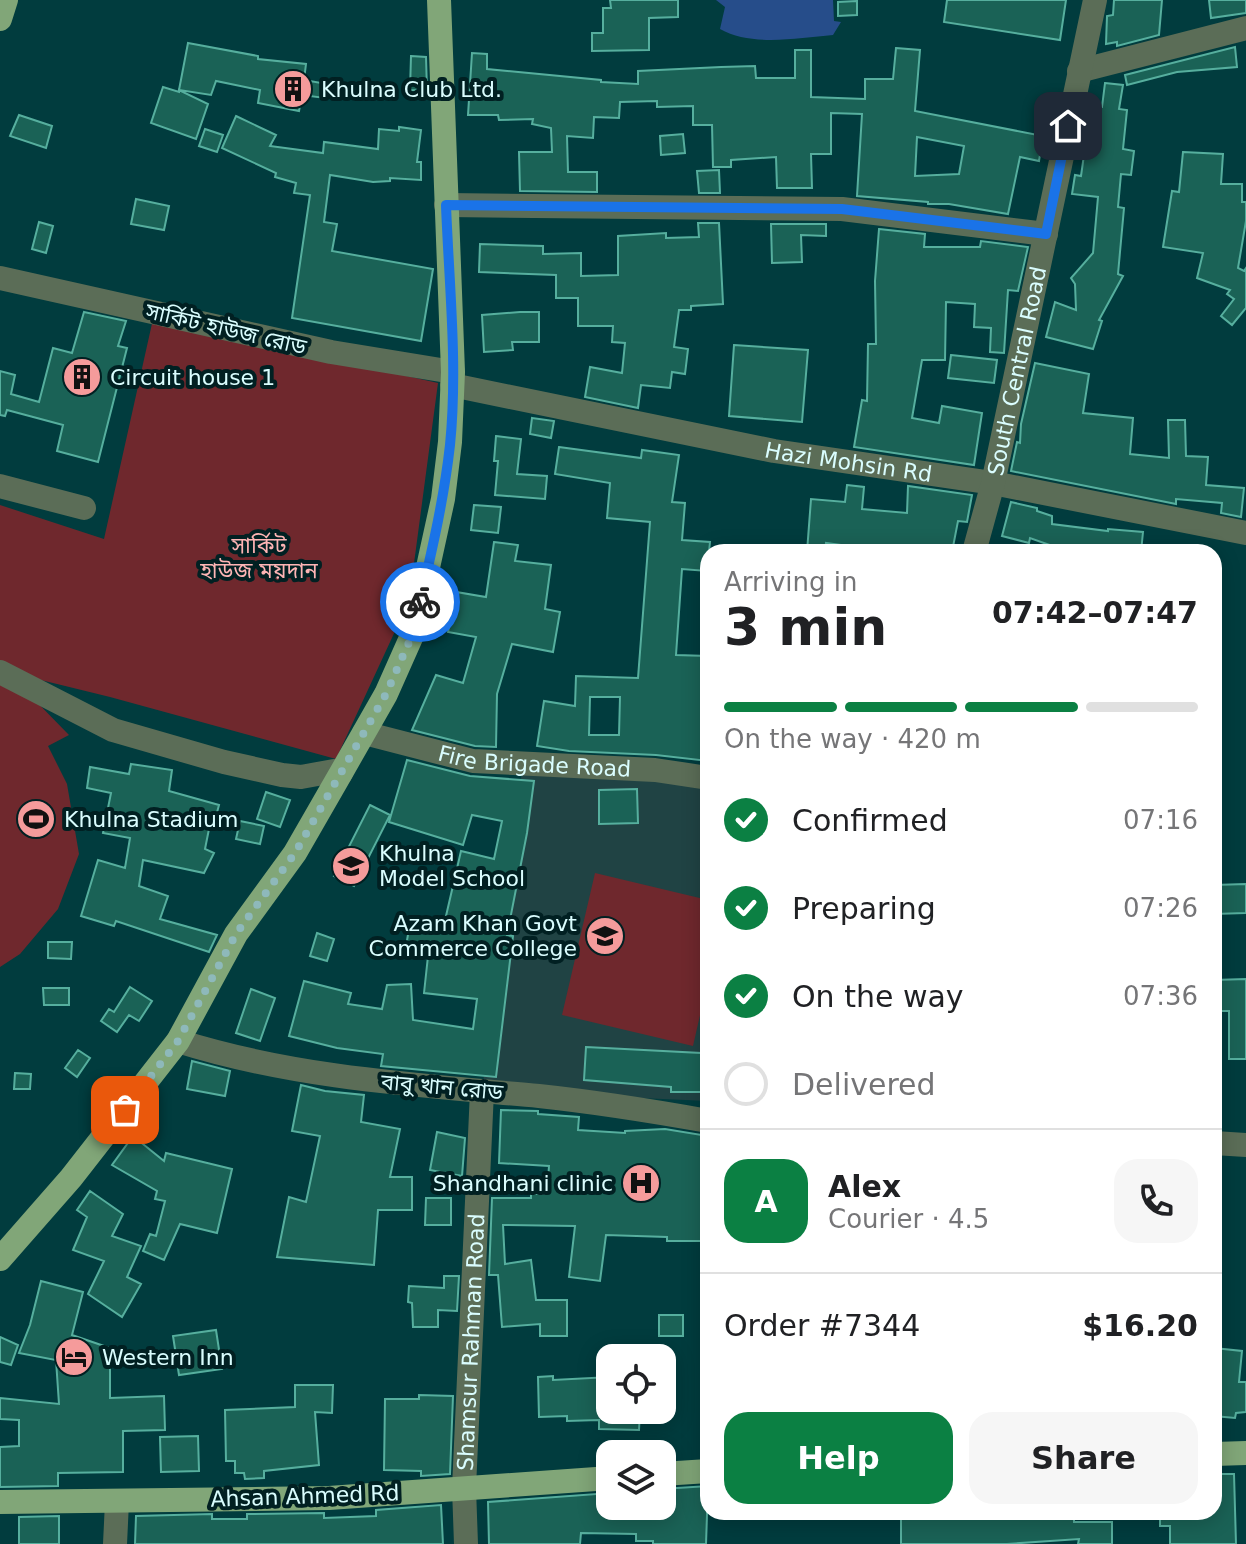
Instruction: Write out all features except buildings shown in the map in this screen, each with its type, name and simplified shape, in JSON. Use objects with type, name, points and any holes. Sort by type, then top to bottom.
[{"type":"main road","points":[[0,19],[6,0]]},
{"type":"main road","points":[[0,1259],[71,1178],[178,1041],[236,934],[295,853],[386,694],[414,631],[443,499],[450,442],[452,378],[439,0]]},
{"type":"main road","points":[[1222,1454],[1246,1453]]},
{"type":"main road","points":[[676,1473],[700,1472]]},
{"type":"main road","name":"Ahsan Ahmed Rd","points":[[0,1502],[329,1498],[596,1479]]},
{"type":"street","name":"South Central Road","points":[[976,544],[993,483],[1095,0]]},
{"type":"street","points":[[1079,71],[1246,28]]},
{"type":"street","points":[[446,205],[842,209],[1046,234]]},
{"type":"street","name":"সার্কিট হাউজ রোড","points":[[0,278],[452,378]]},
{"type":"street","name":"Hazi Mohsin Rd","points":[[452,378],[774,451],[993,483],[1246,533]]},
{"type":"street","points":[[0,486],[84,508]]},
{"type":"street","points":[[0,672],[113,730],[282,775],[301,777],[334,771],[341,773]]},
{"type":"street","name":"Fire Brigade Road","points":[[364,733],[473,761],[655,770],[700,777]]},
{"type":"street","name":"বাবু খান রোড","points":[[178,1041],[229,1056],[358,1080],[544,1097],[700,1120]]},
{"type":"street","name":"Shamsur Rahman Road","points":[[466,1544],[464,1488],[482,1091]]},
{"type":"street","points":[[1222,1144],[1246,1145]]},
{"type":"street","points":[[115,1544],[117,1502]]},
{"type":"shaded area","name":"Azam Khan Govt Commerce College","points":[[523,763],[700,780],[700,1101],[482,1091]]},
{"type":"green space","name":"সার্কিট হাউজ ময়দান","points":[[153,319],[438,383],[409,601],[336,759],[0,670],[0,505],[104,539]]},
{"type":"green space","name":"Khulna Stadium","points":[[0,677],[25,690],[69,735],[48,746],[67,784],[79,854],[58,909],[20,954],[0,967]]},
{"type":"green space","name":"Azam Khan Govt Commerce College","points":[[595,873],[700,898],[700,1015],[693,1046],[562,1015]]},
{"type":"water","points":[[716,0],[833,0],[834,21],[841,22],[833,35],[775,40],[746,38],[720,29],[725,7]]},
{"type":"way so far","points":[[125,1110],[178,1041],[236,934],[295,853],[386,694],[414,631],[420,602]]},
{"type":"place","name":"Khulna Club Ltd.","points":[[293,89]]},
{"type":"place","name":"Circuit house 1","points":[[82,377]]},
{"type":"place","name":"Khulna Stadium","points":[[36,819]]},
{"type":"place","name":"Khulna Model School","points":[[351,866]]},
{"type":"place","name":"Azam Khan Govt Commerce College","points":[[605,936]]},
{"type":"place","name":"Shandhani clinic","points":[[641,1183]]},
{"type":"place","name":"Western Inn","points":[[74,1357]]},
{"type":"route","points":[[420,602],[443,499],[450,442],[453,372],[446,205],[842,209],[1046,234],[1068,126]]}]
